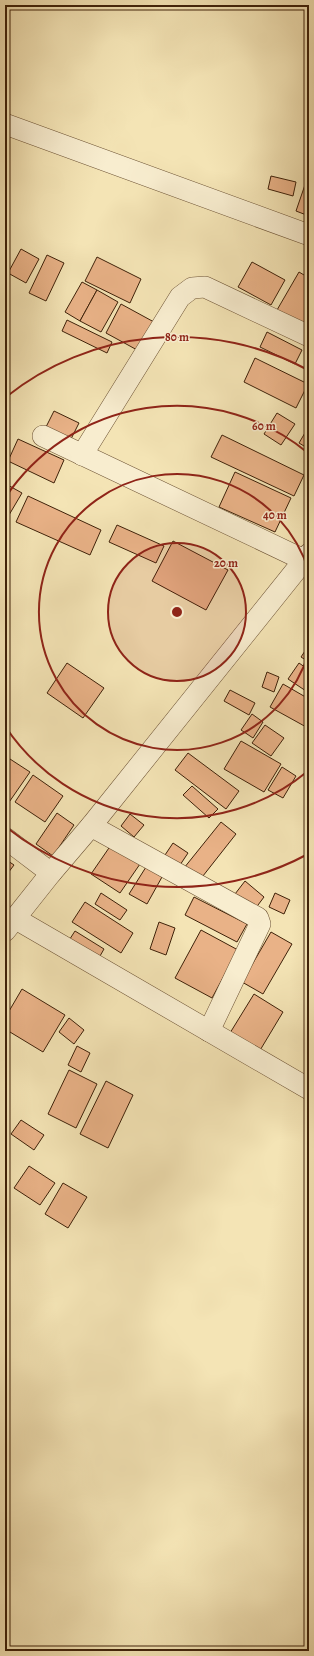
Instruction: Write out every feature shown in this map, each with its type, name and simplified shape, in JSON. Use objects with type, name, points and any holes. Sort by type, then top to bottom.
[{"type":"street","points":[[5,124],[309,235]]},
{"type":"street","points":[[82,455],[180,297],[192,288],[205,287],[309,336]]},
{"type":"street","points":[[43,436],[306,557],[92,826],[10,925],[209,1031],[309,1089]]},
{"type":"street","points":[[92,826],[258,918],[260,924],[209,1031]]},
{"type":"street","points":[[5,838],[51,874]]},
{"type":"building","points":[[271,176],[296,182],[293,196],[268,189]]},
{"type":"building","points":[[309,176],[309,216],[296,211]]},
{"type":"building","points":[[21,249],[39,259],[26,283],[8,273]]},
{"type":"building","points":[[47,255],[64,263],[46,301],[29,293]]},
{"type":"building","points":[[97,257],[141,279],[130,303],[85,281]]},
{"type":"building","points":[[252,262],[285,280],[271,305],[238,287]]},
{"type":"building","points":[[299,272],[309,278],[309,323],[307,327],[277,310]]},
{"type":"building","points":[[82,282],[97,290],[80,321],[65,312]]},
{"type":"building","points":[[97,290],[118,302],[101,332],[80,321]]},
{"type":"building","points":[[121,304],[154,322],[139,351],[106,333]]},
{"type":"building","points":[[67,320],[112,342],[107,353],[62,331]]},
{"type":"building","points":[[267,332],[302,350],[295,364],[260,347]]},
{"type":"building","points":[[255,358],[308,384],[296,408],[244,382]]},
{"type":"building","points":[[54,411],[79,423],[71,439],[46,427]]},
{"type":"building","points":[[277,413],[295,424],[281,445],[264,434]]},
{"type":"building","points":[[309,426],[309,449],[299,443]]},
{"type":"building","points":[[222,435],[304,475],[294,496],[211,457]]},
{"type":"building","points":[[18,439],[64,460],[54,483],[8,461]]},
{"type":"building","points":[[235,472],[291,498],[275,532],[219,507]]},
{"type":"building","points":[[6,484],[22,493],[9,515],[5,513]]},
{"type":"building","points":[[28,496],[101,530],[90,555],[16,522]]},
{"type":"building","points":[[117,525],[164,546],[156,563],[109,542]]},
{"type":"building","points":[[173,541],[228,570],[206,610],[152,581]]},
{"type":"building","points":[[309,645],[309,662],[301,657]]},
{"type":"building","points":[[67,663],[104,688],[83,718],[47,693]]},
{"type":"building","points":[[299,663],[309,670],[309,693],[288,679]]},
{"type":"building","points":[[267,672],[279,677],[274,692],[262,687]]},
{"type":"building","points":[[283,684],[309,699],[308,728],[270,707]]},
{"type":"building","points":[[230,690],[255,703],[249,715],[224,701]]},
{"type":"building","points":[[252,714],[263,722],[253,738],[241,730]]},
{"type":"building","points":[[265,725],[284,738],[271,756],[252,743]]},
{"type":"building","points":[[241,741],[281,764],[264,792],[224,769]]},
{"type":"building","points":[[188,753],[239,791],[226,809],[175,770]]},
{"type":"building","points":[[10,759],[30,772],[5,808],[5,766]]},
{"type":"building","points":[[282,767],[296,776],[283,798],[268,790]]},
{"type":"building","points":[[33,775],[63,796],[45,822],[15,802]]},
{"type":"building","points":[[192,786],[218,809],[209,818],[183,795]]},
{"type":"building","points":[[57,813],[74,825],[53,856],[36,844]]},
{"type":"building","points":[[130,814],[144,825],[134,837],[121,826]]},
{"type":"building","points":[[221,822],[236,834],[199,881],[184,868]]},
{"type":"building","points":[[173,843],[188,853],[176,871],[161,861]]},
{"type":"building","points":[[111,845],[140,864],[120,893],[91,874]]},
{"type":"building","points":[[5,859],[14,865],[5,877]]},
{"type":"building","points":[[146,867],[162,877],[147,904],[129,894]]},
{"type":"building","points":[[245,881],[264,897],[255,909],[235,894]]},
{"type":"building","points":[[101,893],[127,910],[120,920],[95,904]]},
{"type":"building","points":[[275,893],[290,900],[284,914],[269,907]]},
{"type":"building","points":[[194,897],[247,924],[237,942],[185,915]]},
{"type":"building","points":[[85,902],[133,933],[121,953],[72,922]]},
{"type":"building","points":[[159,922],[175,928],[166,955],[150,949]]},
{"type":"building","points":[[201,930],[238,950],[212,998],[175,978]]},
{"type":"building","points":[[75,931],[104,949],[96,963],[66,945]]},
{"type":"building","points":[[271,932],[292,944],[263,994],[242,982]]},
{"type":"building","points":[[22,989],[65,1015],[43,1052],[5,1029],[5,1018]]},
{"type":"building","points":[[254,994],[283,1012],[259,1052],[230,1033]]},
{"type":"building","points":[[69,1018],[84,1030],[74,1044],[59,1032]]},
{"type":"building","points":[[77,1046],[90,1053],[81,1072],[68,1065]]},
{"type":"building","points":[[69,1070],[97,1084],[76,1128],[48,1114]]},
{"type":"building","points":[[106,1081],[133,1095],[108,1148],[80,1134]]},
{"type":"building","points":[[21,1120],[44,1135],[34,1150],[11,1134]]},
{"type":"building","points":[[29,1166],[55,1183],[40,1205],[14,1188]]},
{"type":"building","points":[[63,1183],[87,1197],[68,1228],[45,1214]]}]
